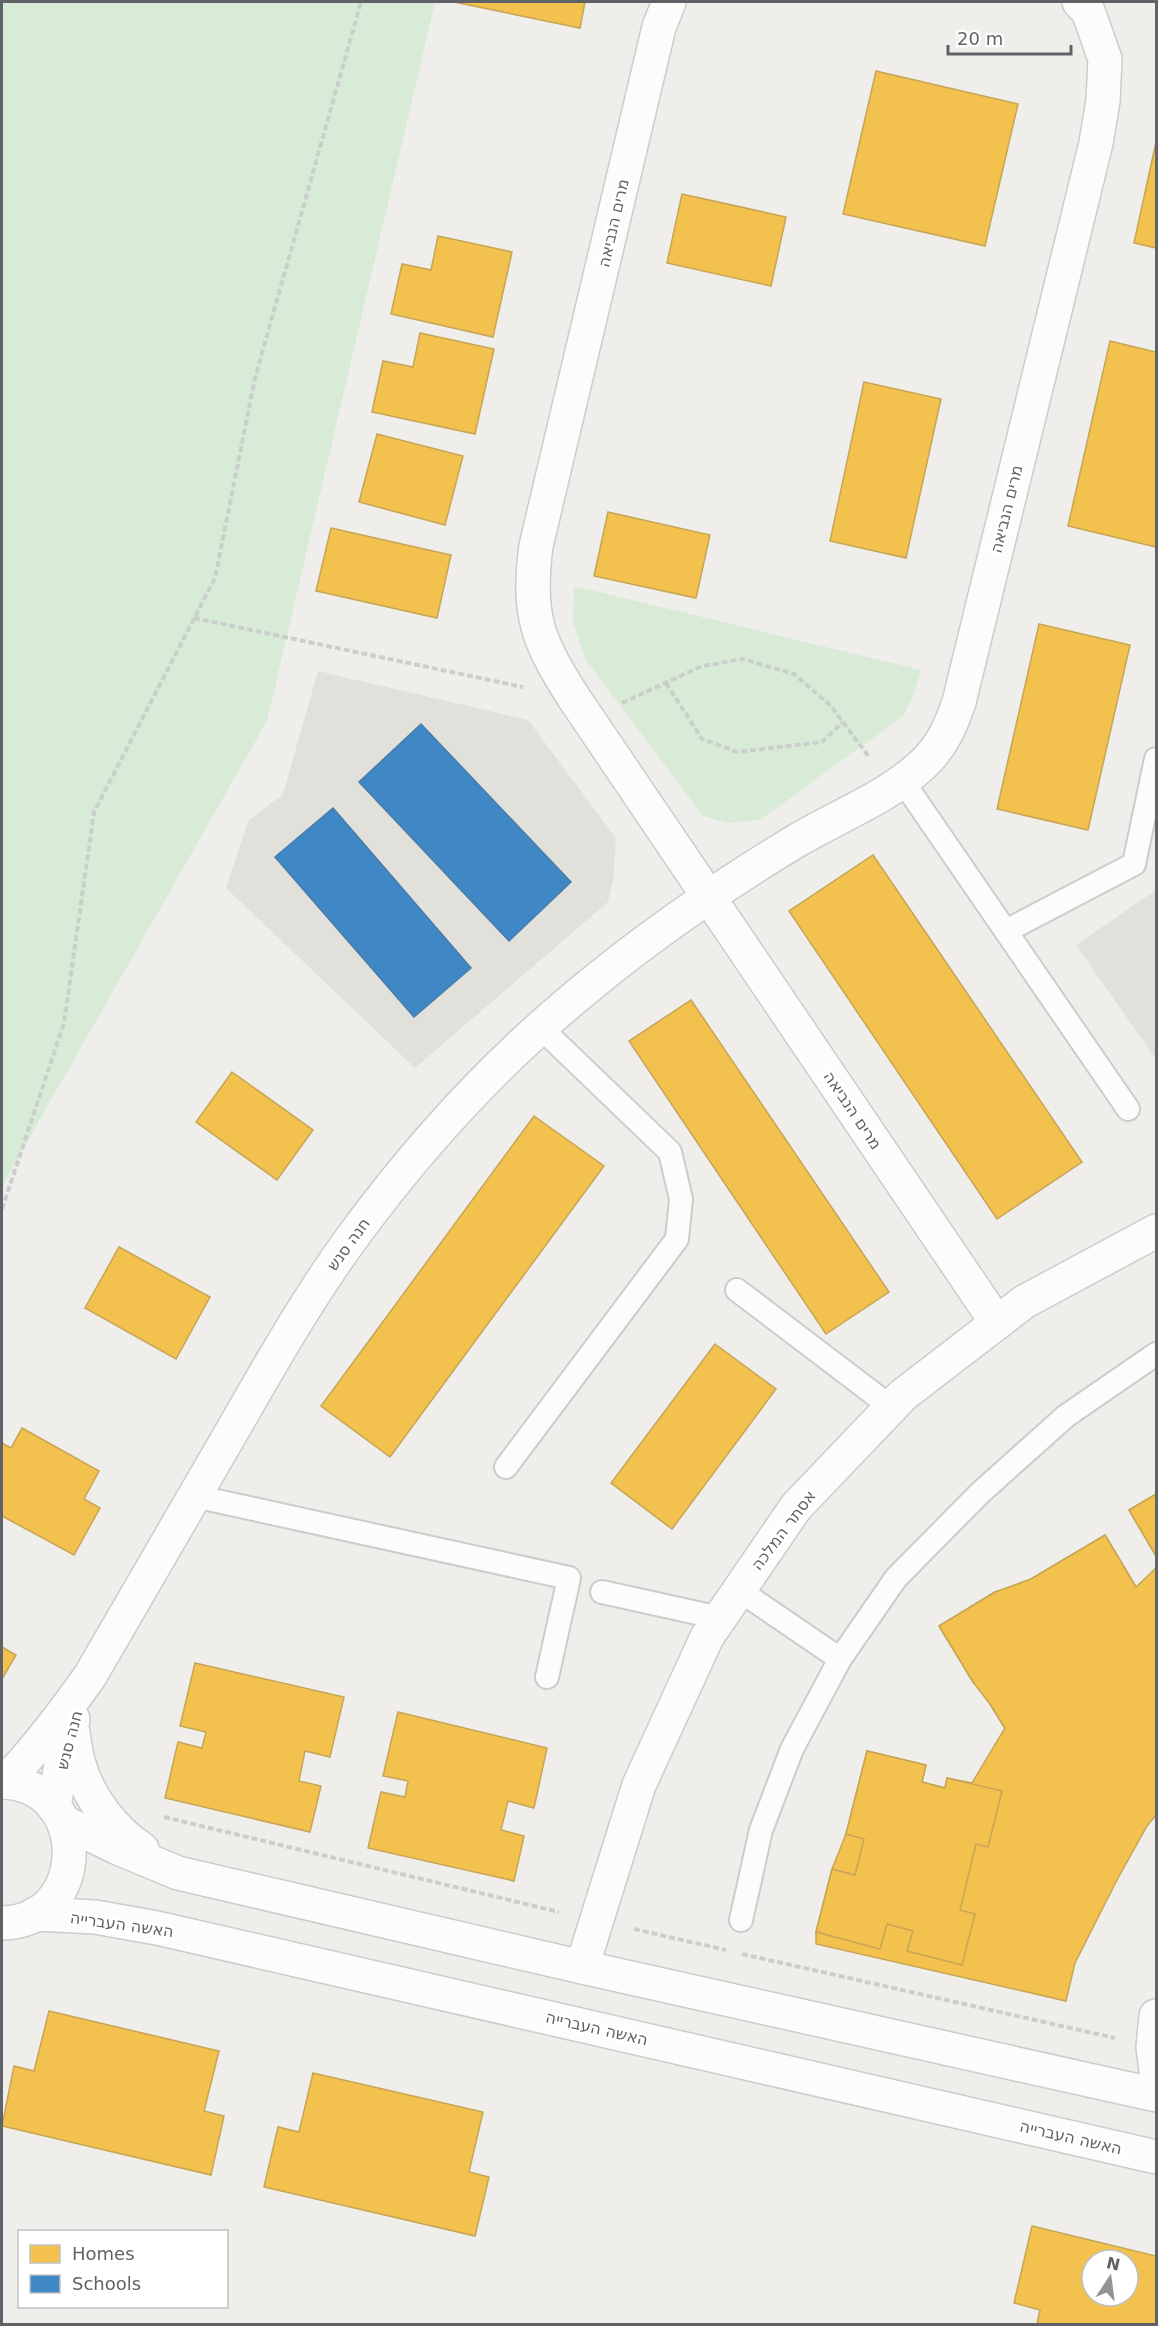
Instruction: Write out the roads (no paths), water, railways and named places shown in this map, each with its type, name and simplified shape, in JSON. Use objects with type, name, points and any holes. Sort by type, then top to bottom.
[{"type":"street","name":"מרים הנביאה","points":[[669,2],[659,27],[536,546],[533,608],[538,631],[547,654],[581,708],[997,1323]]},
{"type":"street","name":"מרים הנביאה","points":[[708,897],[797,840],[897,783],[922,765],[939,746],[954,719],[1096,143],[1103,101],[1106,59],[1088,11],[1080,2]]},
{"type":"street","name":"חנה סנש","points":[[3,1782],[31,1755],[90,1676],[303,1309],[349,1241],[399,1176],[454,1113],[513,1053],[576,996],[644,942],[708,897]]},
{"type":"street","name":"אסתר המלכה","points":[[582,1966],[639,1785],[707,1637],[796,1507],[903,1395],[1024,1302],[1156,1231]]},
{"type":"street","name":"חנה סנש","points":[[59,1814],[71,1723],[90,1676]]},
{"type":"street","points":[[71,1723],[79,1764],[90,1790],[107,1816],[134,1844],[178,1873]]},
{"type":"street","points":[[3,1782],[23,1786],[40,1794],[59,1814],[118,1848],[178,1873],[1156,2095]]},
{"type":"street","points":[[2,1923],[20,1920],[35,1914],[54,1896],[67,1874],[71,1856],[69,1839],[59,1814]]},
{"type":"street","name":"האשה העברייה","points":[[35,1914],[95,1917],[157,1928],[1156,2157]]},
{"type":"lane","points":[[1006,931],[1134,864],[1156,759]]},
{"type":"lane","points":[[897,783],[1006,931],[1128,1110]]},
{"type":"lane","points":[[506,1467],[677,1239],[681,1199],[670,1152],[541,1028]]},
{"type":"lane","points":[[737,1290],[891,1407]]},
{"type":"lane","points":[[741,1920],[761,1830],[792,1749],[840,1659],[896,1578],[980,1493],[1066,1416],[1156,1354]]},
{"type":"lane","points":[[194,1496],[569,1578],[547,1677]]},
{"type":"lane","points":[[739,1590],[840,1659]]},
{"type":"lane","points":[[602,1592],[720,1618]]}]
